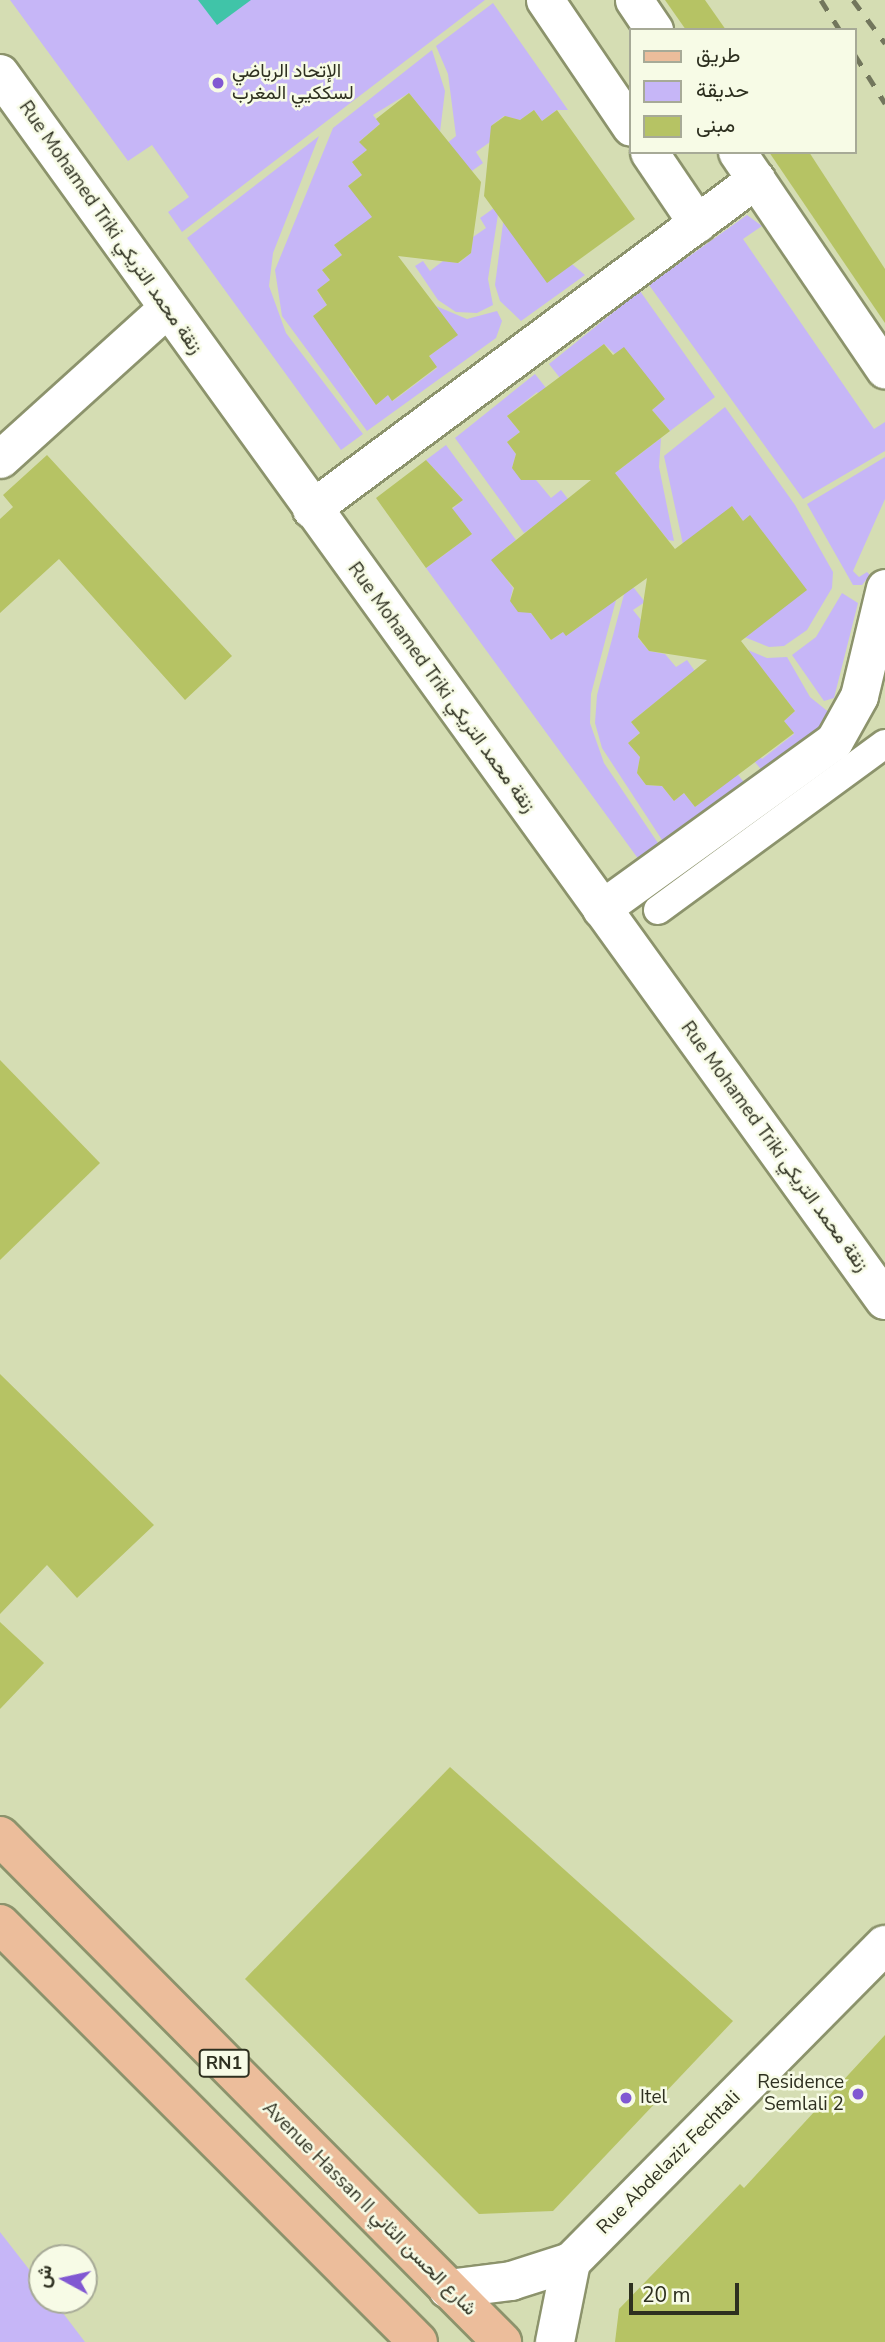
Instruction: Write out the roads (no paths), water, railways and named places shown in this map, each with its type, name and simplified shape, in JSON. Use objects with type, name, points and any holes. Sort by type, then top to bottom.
[{"type":"main road","name":"Avenue Hassan II شارع الحسن الثاني","points":[[0,1836],[502,2342]]},
{"type":"main road","points":[[0,1924],[418,2342]]},
{"type":"street","points":[[545,0],[630,126]]},
{"type":"street","points":[[634,0],[653,28]]},
{"type":"street","name":"Rue Mohamed Triki زنقة محمد التريكي","points":[[0,74],[311,509],[885,1300]]},
{"type":"street","points":[[650,154],[697,223]]},
{"type":"street","points":[[311,509],[697,223],[746,166],[885,370]]},
{"type":"street","points":[[0,459],[167,308]]},
{"type":"street","points":[[601,909],[834,741],[859,696],[885,588]]},
{"type":"street","points":[[659,910],[885,744]]},
{"type":"street","name":"Rue Abdelaziz Fechtali","points":[[571,2262],[885,1944]]},
{"type":"street","points":[[448,2289],[511,2281],[571,2262],[555,2342]]},
{"type":"water","points":[[198,0],[251,0],[217,25]]},
{"type":"railway","points":[[821,0],[839,28]]},
{"type":"railway","points":[[853,0],[885,43]]},
{"type":"railway","points":[[857,58],[885,103]]},
{"type":"place","name":"الإتحاد الرياضي لسككيي المغرب","points":[[218,83]]},
{"type":"place","name":"Residence Semlali 2","points":[[858,2094]]},
{"type":"place","name":"Itel","points":[[626,2098]]}]
